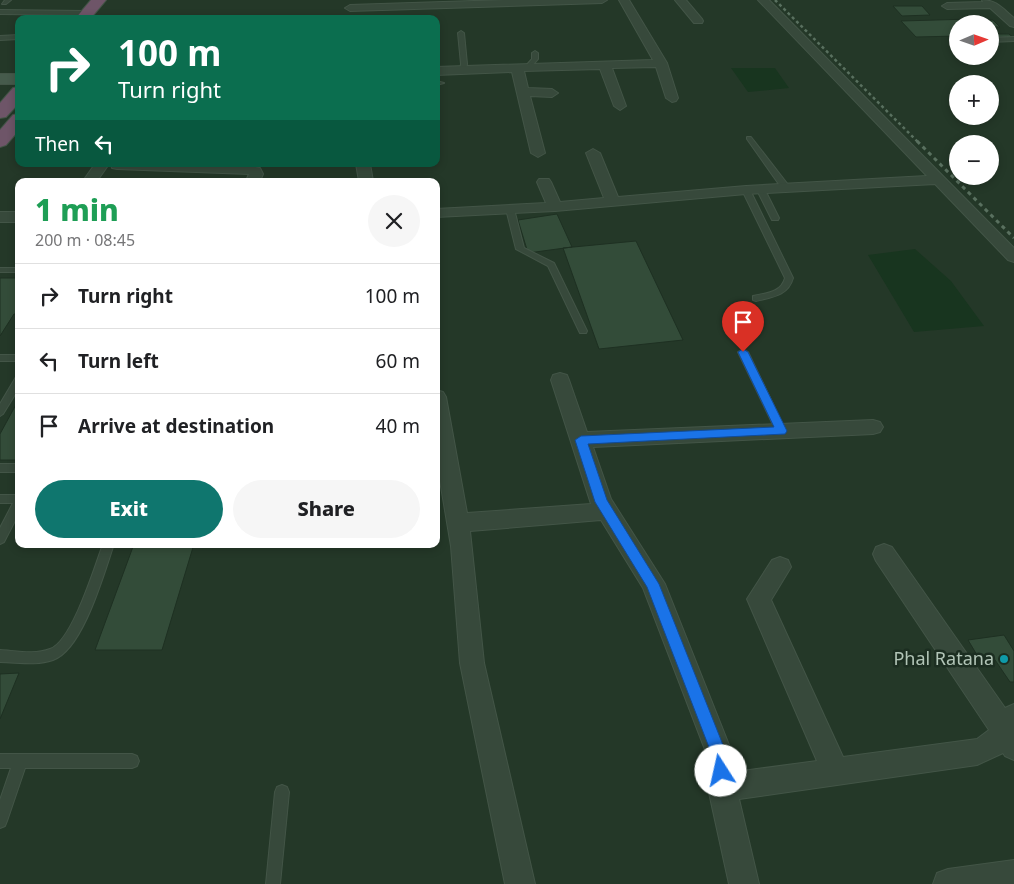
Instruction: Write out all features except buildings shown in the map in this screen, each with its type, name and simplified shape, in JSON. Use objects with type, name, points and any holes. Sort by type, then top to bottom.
[{"type":"highway","points":[[87,15],[105,7]]},
{"type":"highway","points":[[0,140],[15,123]]},
{"type":"street","points":[[350,9],[412,3],[602,0]]},
{"type":"street","points":[[624,0],[661,63],[672,98]]},
{"type":"street","points":[[680,0],[698,21]]},
{"type":"street","points":[[763,0],[1014,257]]},
{"type":"street","points":[[947,6],[990,3],[1014,24]]},
{"type":"street","points":[[440,71],[661,63]]},
{"type":"street","points":[[605,65],[620,106]]},
{"type":"street","points":[[522,68],[524,92],[538,153]]},
{"type":"street","points":[[0,80],[15,79]]},
{"type":"street","points":[[524,92],[552,93]]},
{"type":"street","points":[[593,153],[613,202]]},
{"type":"street","points":[[92,178],[100,167]]},
{"type":"street","points":[[137,178],[143,167]]},
{"type":"street","points":[[170,167],[250,170],[255,171],[254,178]]},
{"type":"street","points":[[440,213],[555,207],[753,190],[938,180]]},
{"type":"street","points":[[544,182],[555,207]]},
{"type":"street","points":[[0,217],[15,217]]},
{"type":"street","points":[[560,380],[602,502],[653,584],[720,755],[722,788],[744,884]]},
{"type":"street","points":[[440,420],[458,523],[472,663],[520,884]]},
{"type":"street","points":[[581,440],[874,427]]},
{"type":"street","points":[[458,523],[607,511]]},
{"type":"street","points":[[722,788],[977,752],[991,748],[1010,731],[884,554]]},
{"type":"street","points":[[780,567],[758,599],[836,772]]},
{"type":"street","points":[[948,884],[1014,875]]},
{"type":"lane","points":[[0,12],[74,15]]},
{"type":"lane","points":[[461,33],[463,70]]},
{"type":"lane","points":[[0,38],[15,37]]},
{"type":"lane","points":[[999,40],[1014,39]]},
{"type":"lane","points":[[522,68],[535,59],[535,53]]},
{"type":"lane","points":[[749,138],[786,188]]},
{"type":"lane","points":[[753,190],[775,218]]},
{"type":"lane","points":[[753,190],[789,278],[788,284],[782,291],[756,298]]},
{"type":"lane","points":[[510,209],[520,249],[527,254],[543,259],[551,266],[583,331]]},
{"type":"lane","points":[[0,270],[15,270]]},
{"type":"lane","points":[[743,352],[781,431]]},
{"type":"lane","points":[[0,358],[15,358]]},
{"type":"lane","points":[[0,412],[15,386]]},
{"type":"lane","points":[[0,468],[15,468]]},
{"type":"lane","points":[[0,500],[15,501]]},
{"type":"lane","points":[[0,539],[15,509]]},
{"type":"lane","points":[[0,656],[41,656],[57,653],[65,647],[75,631],[106,548]]},
{"type":"lane","points":[[0,761],[132,761]]},
{"type":"lane","points":[[0,821],[20,761]]},
{"type":"lane","points":[[274,884],[282,792]]},
{"type":"shaded area","points":[[731,68],[775,68],[789,88],[748,92]]},
{"type":"shaded area","points":[[915,249],[951,281],[984,326],[914,332],[868,255]]},
{"type":"railway","points":[[775,0],[918,142]]},
{"type":"railway","points":[[918,142],[1014,238]]},
{"type":"place","name":"Phal Ratana","points":[[1004,659]]},
{"type":"route","points":[[721,771],[720,755],[653,584],[602,502],[581,440],[781,431],[743,352]]}]
